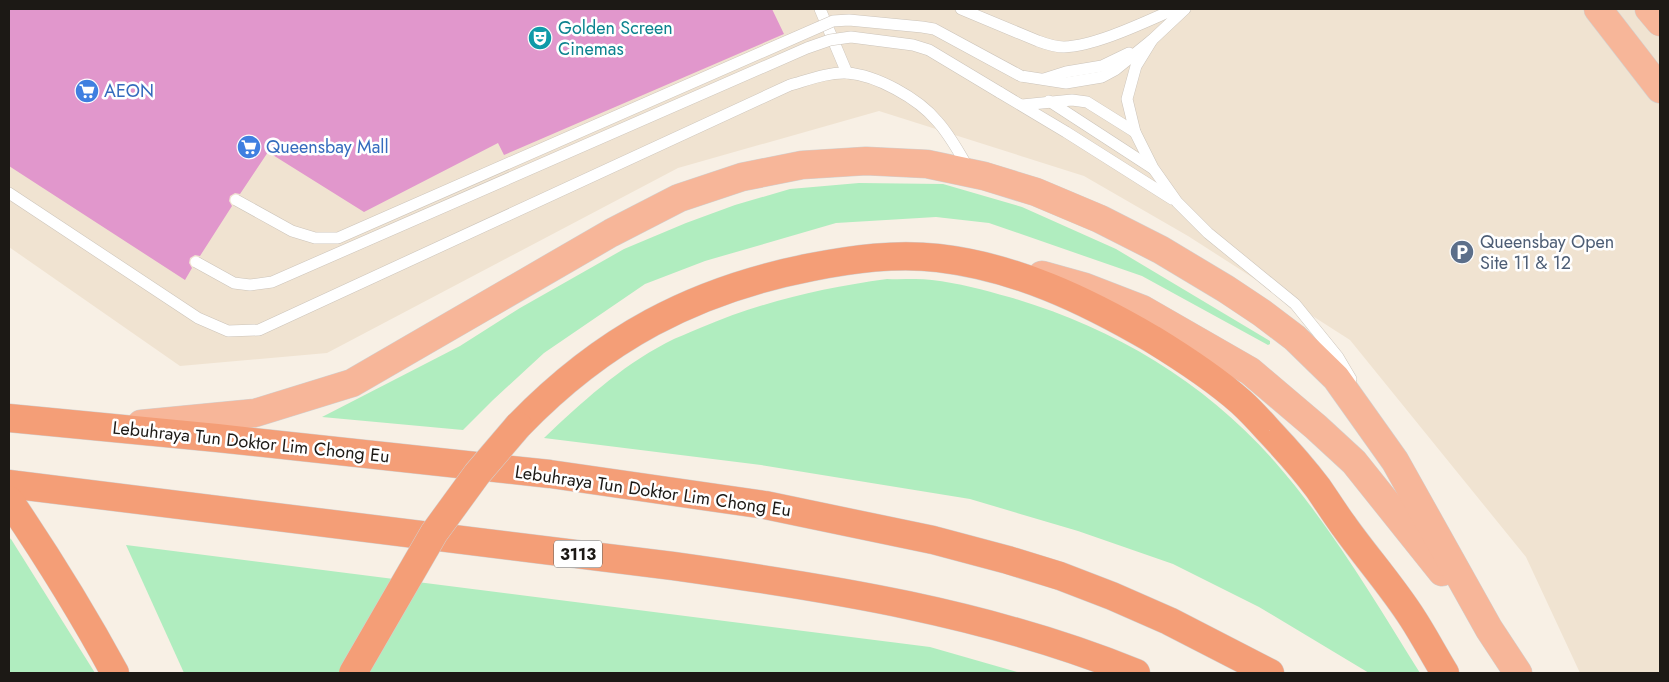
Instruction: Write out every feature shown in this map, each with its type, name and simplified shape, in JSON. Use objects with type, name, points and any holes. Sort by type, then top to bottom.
[{"type":"highway","points":[[353,673],[434,533],[477,474],[544,398],[572,375],[620,341],[696,300],[745,282],[774,274],[837,262],[870,257],[911,256],[958,261],[1038,282],[1136,330],[1192,363],[1242,403],[1296,460],[1317,487],[1342,525],[1412,617],[1445,673]]},
{"type":"highway","name":"Lebuhraya Tun Doktor Lim Chong Eu","points":[[9,418],[227,439],[550,474],[765,505],[924,538],[1008,560],[1112,596],[1169,621],[1270,673]]},
{"type":"highway","name":"3113","points":[[9,484],[760,578],[879,598],[966,618],[1089,654],[1136,673]]},
{"type":"highway","points":[[9,500],[95,636],[115,673]]},
{"type":"main road","points":[[1598,9],[1660,89]]},
{"type":"main road","points":[[1650,9],[1660,22]]},
{"type":"main road","points":[[105,427],[254,413],[352,382],[611,233],[679,198],[742,177],[802,165],[866,161],[927,164],[972,174],[1036,192],[1100,219],[1161,250],[1226,289],[1262,313],[1317,358],[1336,378],[1395,461],[1488,629]]},
{"type":"main road","points":[[958,261],[1038,274],[1085,287],[1142,309],[1250,371],[1316,426],[1354,462],[1488,629],[1518,673]]},
{"type":"lane","points":[[820,9],[847,73]]},
{"type":"lane","points":[[961,9],[1038,41],[1065,47],[1088,43],[1133,28],[1175,9]]},
{"type":"lane","points":[[236,200],[292,231],[315,238],[338,238],[833,21],[848,20],[934,29],[1020,76],[1066,83],[1102,77],[1116,70],[1185,9]]},
{"type":"lane","points":[[196,262],[234,283],[250,285],[272,282],[798,52],[830,40],[851,36],[913,45],[929,50],[1022,105],[1177,202]]},
{"type":"lane","points":[[1152,40],[1136,66],[1127,99],[1135,132],[1153,168],[1177,202],[1208,233],[1295,304],[1338,357],[1354,382],[1374,431]]},
{"type":"lane","points":[[9,193],[198,318],[228,331],[259,330],[790,85],[826,75],[847,73],[866,77],[916,100],[938,121],[972,174]]},
{"type":"lane","points":[[1022,105],[1049,101],[1072,100],[1087,102],[1135,132]]},
{"type":"lane","points":[[1049,101],[1153,168]]},
{"type":"shaded area","points":[[9,9],[1660,9],[1660,673],[1580,673],[1526,557],[1350,340],[1188,236],[1084,176],[879,111],[678,168],[327,353],[180,366],[9,247]]},
{"type":"green space","points":[[859,183],[943,184],[1022,207],[1116,249],[1270,341],[1270,344],[1268,345],[1142,276],[989,223],[936,217],[836,223],[705,261],[645,284],[544,353],[463,430],[322,417],[460,346],[520,308],[624,249],[735,205],[790,189]]},
{"type":"green space","points":[[887,279],[926,279],[951,283],[1000,294],[1047,309],[1120,341],[1154,360],[1187,382],[1218,406],[1247,433],[1295,486],[1352,564],[1420,673],[1369,673],[1259,607],[1173,564],[1078,531],[970,499],[761,465],[544,438],[617,374],[674,339],[769,303],[839,287]]},
{"type":"green space","points":[[9,538],[11,539],[95,673],[9,673]]},
{"type":"green space","points":[[126,545],[930,647],[1021,673],[184,673]]},
{"type":"building","name":"Queensbay Mall","points":[[9,9],[772,9],[784,34],[504,155],[498,143],[364,212],[268,152],[240,194],[235,193],[230,196],[229,201],[232,206],[200,256],[195,255],[190,258],[189,263],[192,268],[185,280],[9,166]]},
{"type":"place","name":"Golden Screen Cinemas","points":[[540,38]]},
{"type":"place","name":"AEON","points":[[87,91]]},
{"type":"place","name":"Queensbay Mall","points":[[249,147]]},
{"type":"place","name":"Queensbay Open Site 11 & 12","points":[[1462,252]]}]
